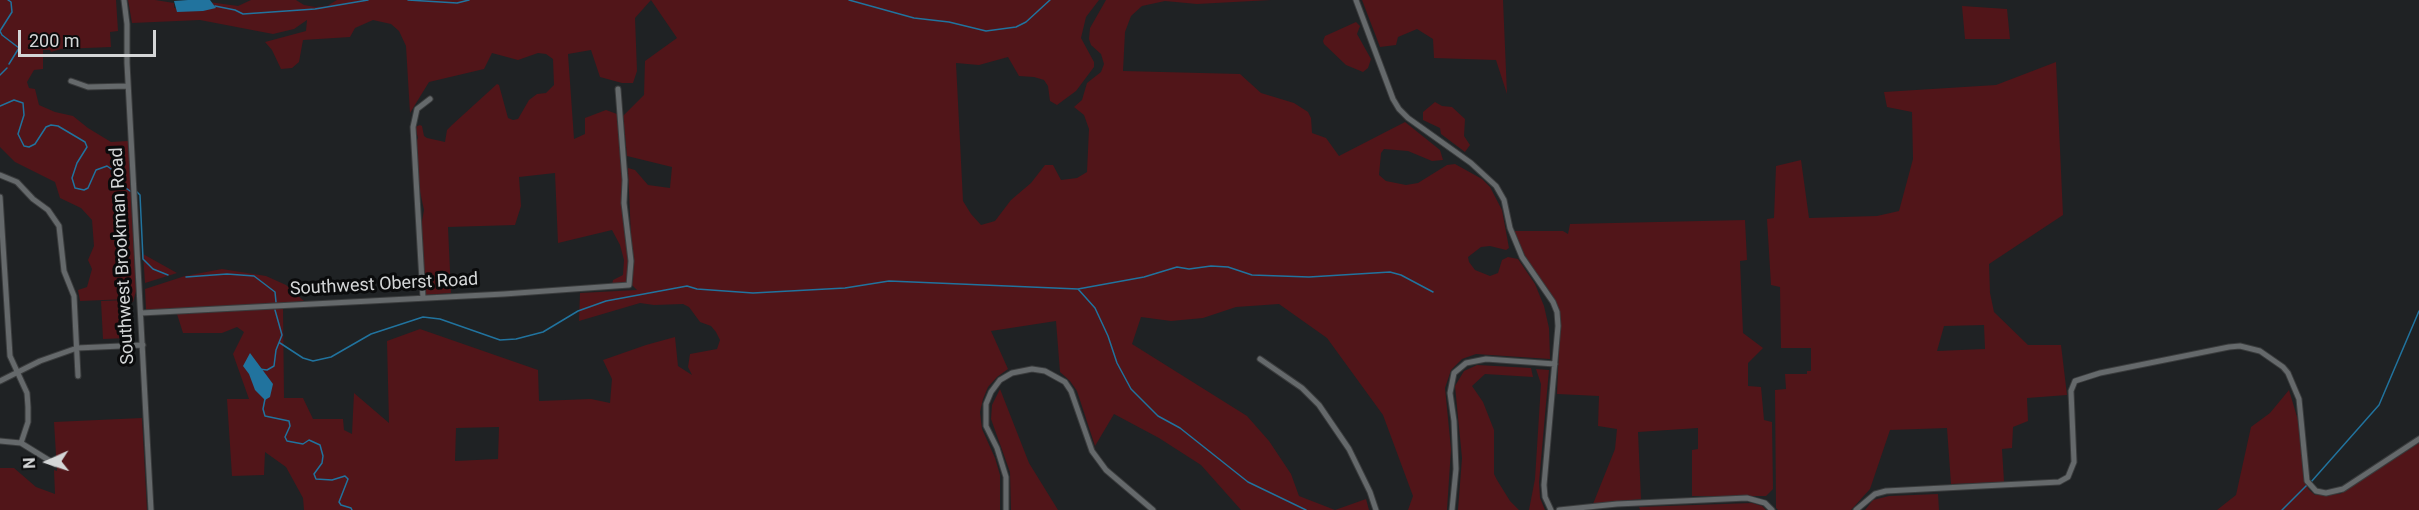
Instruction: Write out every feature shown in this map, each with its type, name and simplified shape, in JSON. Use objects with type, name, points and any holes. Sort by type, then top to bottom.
[{"type":"street","name":"Southwest Brookman Road","points":[[124,0],[151,510]]},
{"type":"street","points":[[1356,0],[1393,99],[1399,109],[1408,118],[1471,163],[1500,192],[1510,228],[1522,257],[1553,302],[1557,312],[1555,364],[1544,478],[1545,497],[1551,510]]},
{"type":"street","points":[[71,81],[88,87],[128,86]]},
{"type":"street","name":"Southwest Oberst Road","points":[[141,313],[629,285],[631,261],[624,202],[625,180],[618,89]]},
{"type":"street","points":[[423,298],[413,127],[417,109],[430,99]]},
{"type":"street","points":[[0,175],[17,182],[33,199],[48,210],[59,226],[64,272],[74,296],[78,376]]},
{"type":"street","points":[[0,197],[10,356],[27,393],[28,422],[21,442]]},
{"type":"street","points":[[0,323],[8,322]]},
{"type":"street","points":[[0,381],[40,361],[76,348],[143,345]]},
{"type":"street","points":[[1856,510],[1875,494],[1886,491],[2059,482],[2068,477],[2074,462],[2071,391],[2075,381],[2100,373],[2229,347],[2240,346],[2260,351],[2288,373],[2300,409],[2307,481],[2316,491],[2326,493],[2343,489],[2419,439]]},
{"type":"street","points":[[1260,359],[1302,387],[1319,405],[1349,449],[1376,510]]},
{"type":"street","points":[[1452,510],[1456,469],[1455,432],[1450,393],[1454,373],[1466,363],[1486,359],[1555,364]]},
{"type":"street","points":[[1006,510],[1006,477],[997,448],[986,426],[987,405],[991,392],[1000,380],[1012,373],[1032,369],[1045,371],[1065,382],[1071,391],[1088,441],[1098,460],[1106,470],[1154,510]]},
{"type":"street","points":[[0,441],[21,442],[55,464]]},
{"type":"street","points":[[1559,510],[1607,505],[1747,498],[1765,503],[1772,510]]},
{"type":"shaded area","points":[[0,0],[116,0],[118,31],[110,32],[111,47],[61,49],[51,52],[43,50],[43,69],[34,70],[27,82],[29,88],[35,89],[39,105],[73,116],[111,142],[128,141],[136,291],[133,302],[129,299],[80,301],[78,290],[87,287],[92,269],[88,260],[94,246],[92,220],[81,208],[60,198],[55,182],[15,162],[0,147]]},
{"type":"shaded area","points":[[128,0],[174,3],[174,8],[209,2],[238,6],[251,0],[296,0],[304,5],[315,7],[327,6],[337,0],[651,0],[635,18],[637,71],[633,83],[622,83],[600,77],[591,50],[568,54],[574,139],[585,134],[585,118],[606,110],[617,114],[629,260],[627,282],[612,285],[613,280],[623,275],[624,260],[620,245],[612,230],[558,243],[555,173],[519,177],[521,206],[515,225],[448,227],[451,293],[425,295],[421,227],[424,210],[419,187],[416,142],[418,138],[415,127],[422,126],[424,136],[427,138],[445,142],[447,130],[497,84],[508,118],[518,119],[529,100],[537,94],[546,93],[554,85],[553,59],[546,54],[538,53],[518,60],[492,53],[484,69],[429,82],[410,113],[406,46],[399,31],[391,24],[373,20],[355,28],[350,37],[303,40],[299,62],[292,68],[281,69],[272,50],[265,42],[306,31],[307,20],[294,29],[273,34],[200,20],[132,23]]},
{"type":"shaded area","points":[[651,0],[1099,0],[1086,17],[1081,38],[1094,62],[1094,67],[1076,91],[1057,105],[1050,101],[1048,86],[1044,80],[1019,76],[1008,57],[979,65],[956,63],[963,201],[981,225],[995,221],[1011,200],[1031,183],[1045,165],[1053,165],[1061,180],[1077,178],[1087,172],[1089,129],[1084,115],[1074,107],[1082,100],[1087,83],[1101,72],[1104,64],[1101,54],[1091,45],[1089,39],[1090,28],[1106,0],[1271,0],[1197,4],[1165,1],[1142,6],[1131,16],[1125,32],[1123,71],[1240,74],[1261,93],[1294,103],[1308,112],[1311,118],[1312,133],[1326,138],[1339,156],[1405,122],[1440,150],[1443,160],[1432,161],[1408,151],[1384,149],[1381,153],[1379,175],[1386,181],[1406,185],[1418,183],[1447,165],[1455,164],[1482,179],[1490,187],[1502,210],[1509,248],[1506,250],[1490,246],[1481,247],[1468,257],[1469,262],[1475,270],[1490,276],[1498,273],[1502,260],[1508,257],[1518,259],[1535,284],[1544,306],[1549,328],[1550,359],[1476,354],[1462,359],[1451,370],[1445,388],[1451,449],[1447,510],[1408,510],[1413,496],[1383,415],[1327,338],[1279,304],[1236,307],[1203,318],[1171,321],[1141,317],[1132,344],[1247,416],[1269,441],[1291,474],[1299,496],[1335,510],[1241,510],[1201,465],[1159,438],[1114,414],[1095,446],[1077,391],[1060,372],[1056,321],[991,331],[1008,369],[988,387],[980,412],[982,429],[1000,475],[1000,510],[304,510],[303,498],[286,467],[265,452],[264,475],[232,476],[227,399],[249,399],[233,354],[244,332],[237,327],[222,333],[183,333],[177,314],[283,307],[284,398],[303,398],[313,419],[343,419],[344,430],[352,434],[354,393],[389,423],[387,341],[420,329],[538,370],[539,401],[591,399],[610,403],[612,379],[603,360],[675,337],[678,366],[692,375],[688,367],[690,354],[717,349],[720,340],[711,326],[700,322],[689,307],[683,304],[640,303],[579,321],[580,293],[637,290],[631,284],[628,168],[635,170],[648,185],[670,188],[672,167],[627,156],[623,116],[644,95],[645,61],[677,38]],"holes":[[[499,427],[498,459],[455,461],[456,428]]]},
{"type":"shaded area","points":[[1362,0],[1503,0],[1507,94],[1496,60],[1434,58],[1433,39],[1417,29],[1398,37],[1396,45],[1380,47]]},
{"type":"shaded area","points":[[1962,6],[2007,9],[2010,39],[1965,39]]},
{"type":"shaded area","points":[[1356,22],[1360,26],[1357,34],[1371,59],[1368,68],[1363,72],[1346,65],[1323,41],[1325,36]]},
{"type":"shaded area","points":[[2056,62],[2063,215],[1989,264],[1990,293],[1994,312],[2028,345],[2061,345],[2067,395],[2027,398],[2028,421],[2013,427],[2012,448],[2002,449],[2004,482],[1951,484],[1947,428],[1890,430],[1870,489],[1851,510],[1778,510],[1776,508],[1775,390],[1786,389],[1785,374],[1807,374],[1807,371],[1811,371],[1811,348],[1781,348],[1780,287],[1771,285],[1767,219],[1774,218],[1776,166],[1801,160],[1809,218],[1877,216],[1899,211],[1913,159],[1912,112],[1887,107],[1884,92],[1996,85]],"holes":[[[1984,325],[1985,349],[1937,351],[1944,326]]]},
{"type":"shaded area","points":[[1435,102],[1442,106],[1452,107],[1465,119],[1464,136],[1470,145],[1465,152],[1441,134],[1440,128],[1423,120],[1423,112]]},
{"type":"shaded area","points":[[1745,220],[1747,260],[1740,261],[1743,333],[1763,348],[1748,363],[1748,386],[1761,387],[1764,420],[1772,422],[1773,489],[1766,496],[1692,496],[1692,450],[1698,449],[1698,428],[1638,432],[1641,499],[1593,504],[1615,449],[1617,429],[1598,426],[1599,396],[1557,394],[1560,327],[1556,303],[1525,256],[1514,231],[1563,231],[1568,234],[1570,224]]},
{"type":"shaded area","points":[[143,254],[177,273],[145,283]]},
{"type":"shaded area","points":[[222,269],[266,276],[286,285],[304,301],[244,307],[146,310],[145,289],[185,276]]},
{"type":"shaded area","points":[[127,300],[128,338],[103,339],[101,301]]},
{"type":"shaded area","points":[[1477,365],[1531,368],[1533,377],[1485,374],[1472,386],[1483,402],[1494,430],[1494,474],[1510,501],[1519,510],[1458,510],[1462,458],[1455,386],[1464,371]]},
{"type":"shaded area","points":[[1536,369],[1549,370],[1539,482],[1540,498],[1545,510],[1529,510],[1535,479],[1541,384]]},
{"type":"shaded area","points":[[1000,389],[1029,463],[1058,510],[1011,510],[1010,472],[991,419],[992,405]]},
{"type":"shaded area","points":[[2289,390],[2300,427],[2303,471],[2308,489],[2315,495],[2340,494],[2419,443],[2419,510],[2217,510],[2236,495],[2251,427],[2270,413]]},
{"type":"shaded area","points":[[142,418],[147,510],[0,510],[0,468],[14,468],[36,487],[55,494],[54,470],[57,471],[54,422]]},
{"type":"shaded area","points":[[1938,494],[1939,510],[1865,510],[1873,500],[1889,496]]},
{"type":"shaded area","points":[[1366,499],[1369,510],[1335,510]]},
{"type":"shaded area","points":[[1752,503],[1766,510],[1640,510],[1639,507]]},
{"type":"water","points":[[210,0],[216,8],[177,12],[174,1]]},
{"type":"water","points":[[250,353],[273,384],[270,397],[265,400],[255,390],[243,366]]},
{"type":"waterway","points":[[8,0],[11,2],[12,12],[0,31],[19,48],[9,64]]},
{"type":"waterway","points":[[215,6],[243,14],[315,9],[368,0]]},
{"type":"waterway","points":[[408,0],[457,3],[469,0]]},
{"type":"waterway","points":[[849,0],[914,18],[949,22],[986,31],[1016,27],[1026,22],[1050,0]]},
{"type":"waterway","points":[[0,75],[7,68]]},
{"type":"waterway","points":[[0,106],[14,100],[23,103],[24,115],[18,134],[24,146],[29,147],[35,144],[46,127],[51,125],[58,126],[85,142],[87,147],[77,163],[72,178],[75,188],[84,190],[88,188],[96,170],[107,166],[130,191]]},
{"type":"waterway","points":[[136,191],[140,195],[143,259],[153,269],[168,275]]},
{"type":"waterway","points":[[280,343],[303,358],[313,361],[331,357],[371,334],[423,317],[440,319],[500,340],[516,339],[543,332],[578,311],[606,301],[687,286],[697,289],[753,293],[845,288],[889,281],[1078,289],[1144,277],[1177,267],[1189,269],[1211,266],[1228,267],[1252,275],[1309,277],[1390,272],[1401,275],[1433,292]]},
{"type":"waterway","points":[[186,277],[227,274],[254,276],[275,292],[276,302]]},
{"type":"waterway","points":[[1078,289],[1095,308],[1117,363],[1131,389],[1158,416],[1180,428],[1248,482],[1306,510]]},
{"type":"waterway","points":[[259,369],[267,370],[274,366],[276,350],[282,335],[275,310]]},
{"type":"waterway","points":[[2311,482],[2379,405],[2419,311]]},
{"type":"waterway","points":[[265,399],[263,409],[265,416],[289,421],[290,426],[285,437],[287,441],[303,444],[309,440],[320,445],[323,456],[322,463],[314,474],[316,479],[332,480],[345,476],[348,479],[339,502],[352,510]]},
{"type":"waterway","points":[[2282,510],[2307,485]]}]
